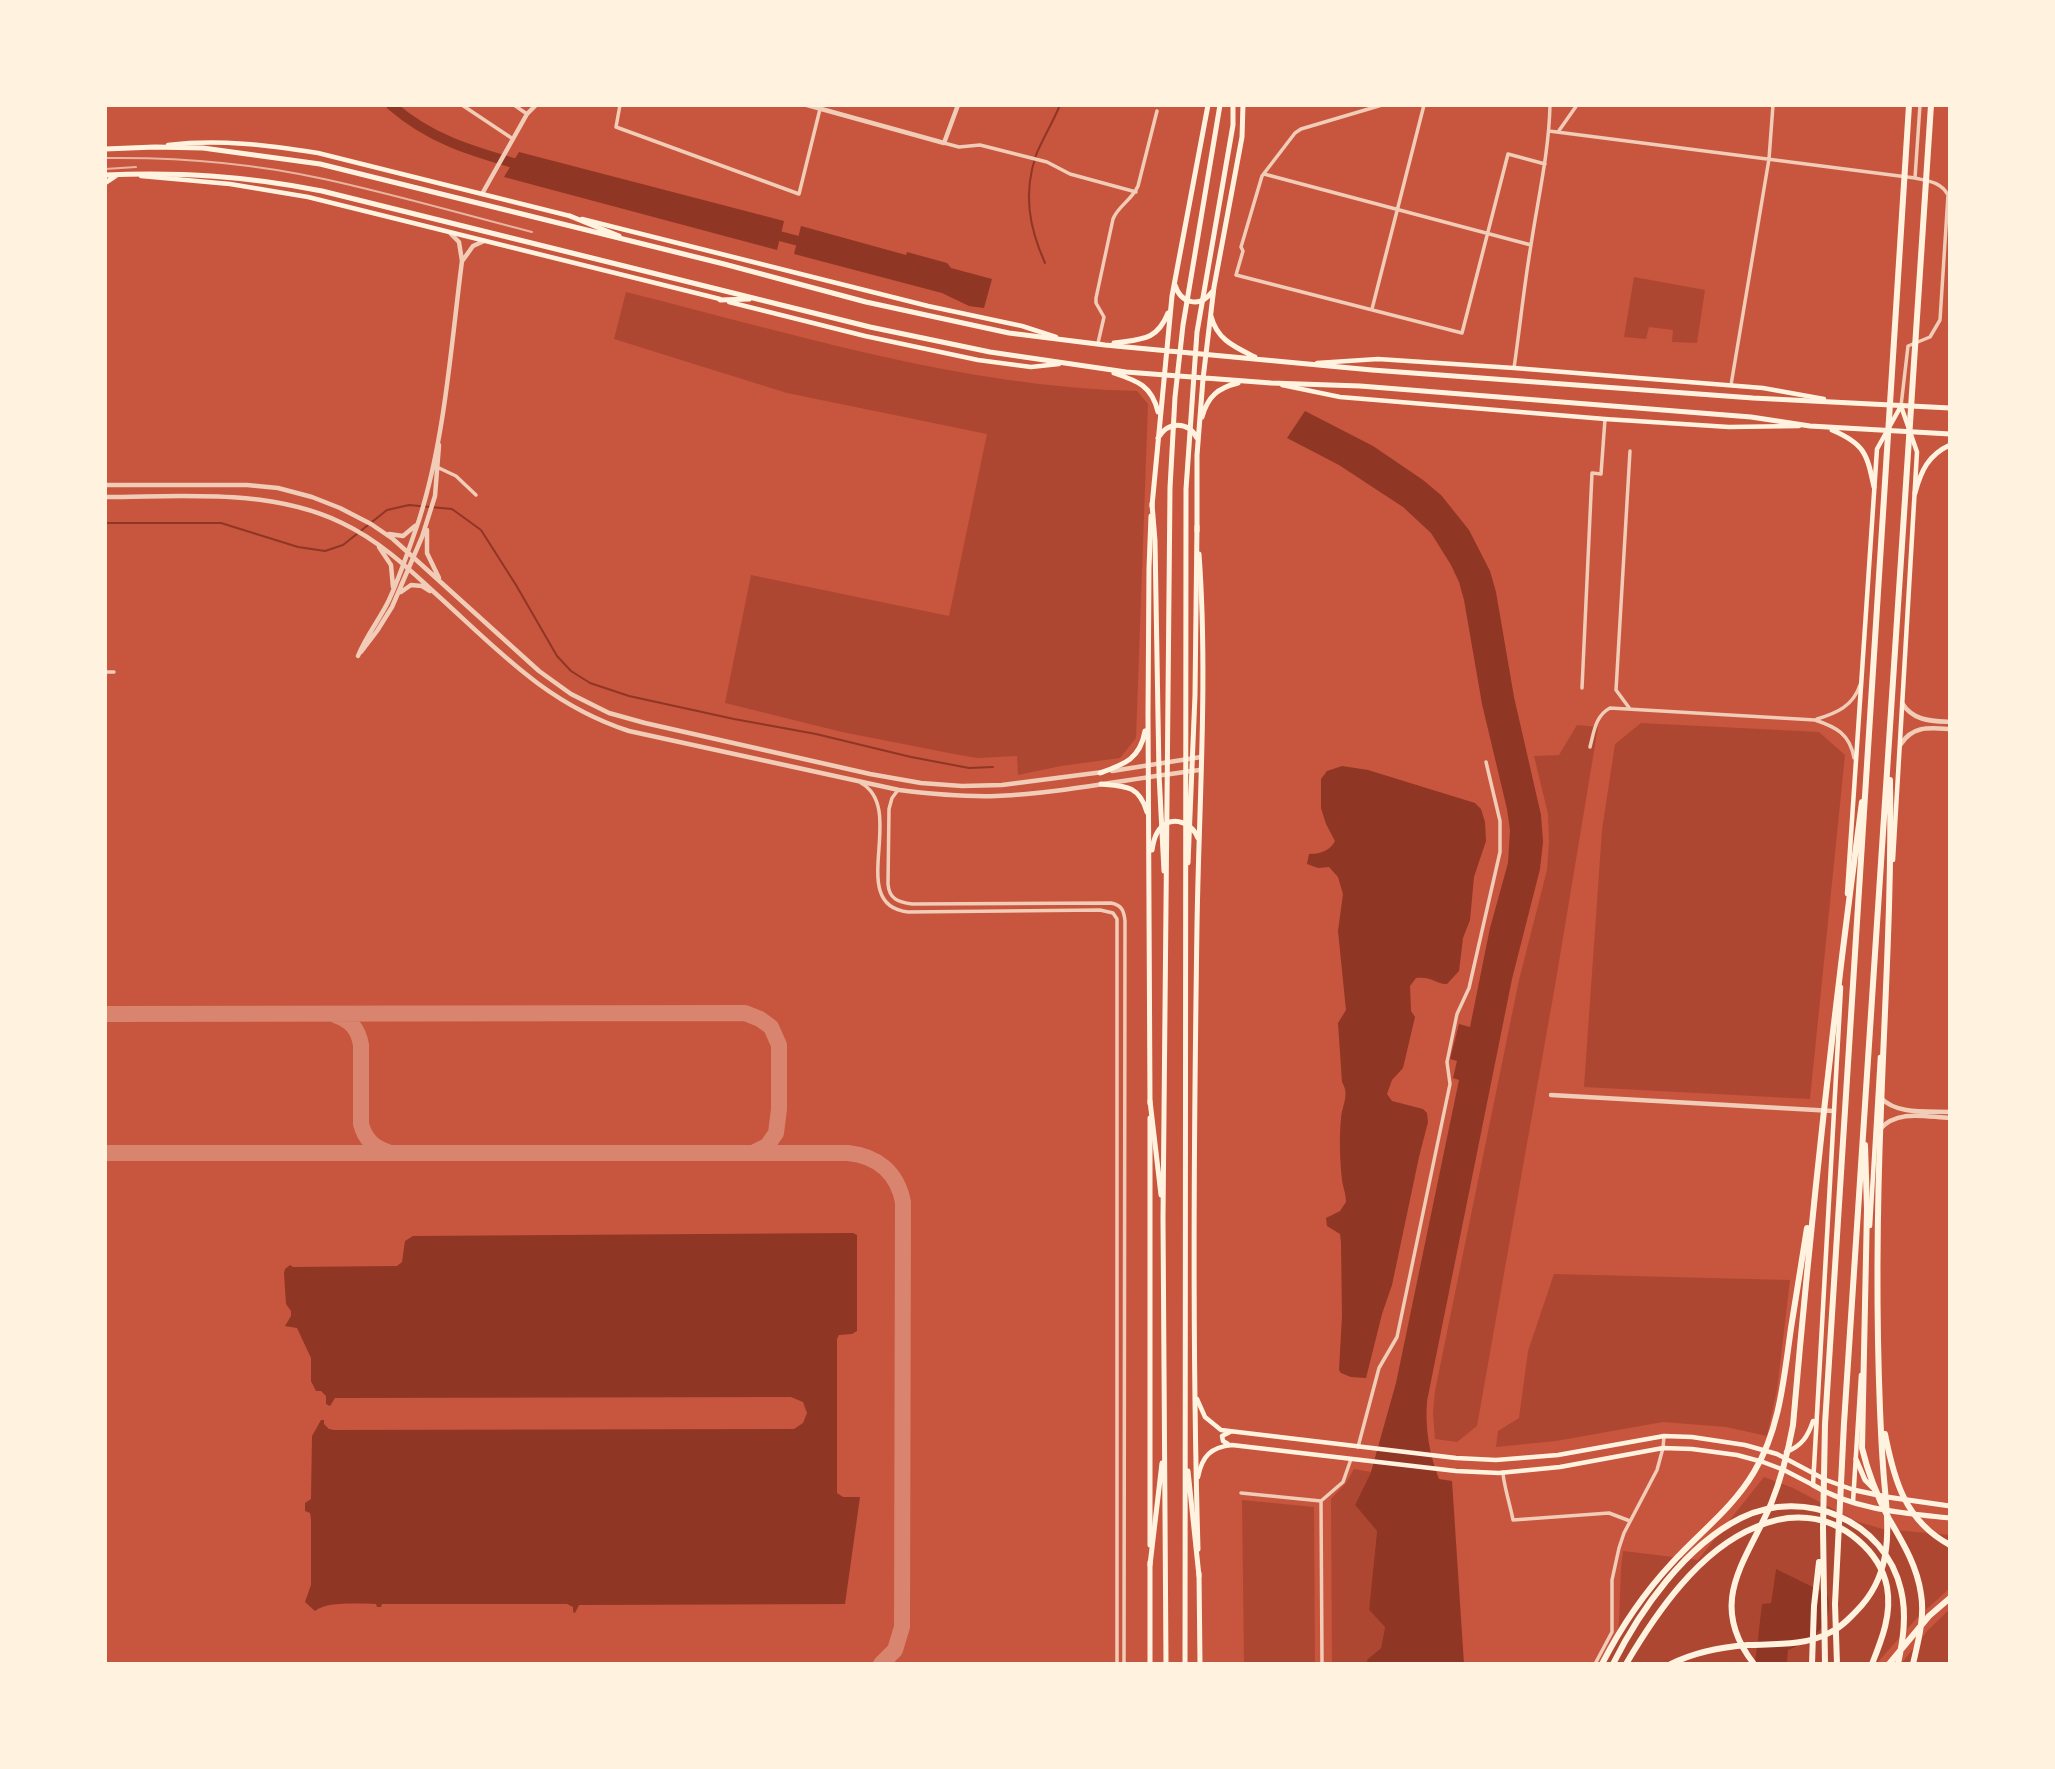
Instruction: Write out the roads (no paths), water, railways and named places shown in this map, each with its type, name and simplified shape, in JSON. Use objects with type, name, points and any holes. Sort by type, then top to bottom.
[{"type":"highway","points":[[1825,1664],[1825,1424],[1909,105]]},
{"type":"highway","points":[[1837,1664],[1835,1604],[1839,1509],[1931,105]]},
{"type":"highway","points":[[1671,1664],[1700,1653],[1724,1648],[1813,1640],[1832,1632],[1865,1602],[1882,1570],[1887,1550],[1880,1412],[1878,1261],[1891,858],[1890,735]]},
{"type":"highway","points":[[1602,1664],[1620,1631],[1645,1595],[1673,1562],[1734,1501],[1749,1481],[1772,1434],[1781,1399],[1816,1174],[1838,975],[1869,747]]},
{"type":"highway","points":[[1864,1108],[1867,1209],[1862,1448],[1871,1481],[1905,1545],[1922,1595],[1922,1616],[1913,1664]]},
{"type":"highway","points":[[1754,1664],[1740,1643],[1732,1614],[1731,1597],[1740,1565],[1764,1519],[1790,1445],[1816,1174]]},
{"type":"highway","points":[[1880,1412],[1890,1461],[1903,1497],[1921,1523],[1937,1538],[1950,1545]]},
{"type":"highway","points":[[1613,1664],[1642,1613],[1696,1550],[1741,1518],[1773,1507],[1786,1506],[1813,1508],[1842,1517],[1867,1534],[1883,1551],[1898,1580],[1903,1600],[1904,1624],[1898,1664]]},
{"type":"highway","points":[[1626,1664],[1663,1607],[1693,1572],[1710,1557],[1755,1527],[1795,1517],[1818,1520],[1839,1528],[1860,1542],[1878,1562],[1887,1586],[1888,1608],[1884,1632],[1872,1664]]},
{"type":"highway","points":[[1812,1664],[1814,1606],[1823,1528]]},
{"type":"highway","points":[[1889,1664],[1929,1616],[1950,1598]]},
{"type":"main road","points":[[1150,1664],[1149,538],[1172,296],[1209,105]]},
{"type":"main road","points":[[1166,1664],[1163,1218],[1168,533],[1175,397],[1188,288],[1220,105]]},
{"type":"main road","points":[[1185,915],[1196,652],[1198,430],[1211,305],[1242,137],[1243,105]]},
{"type":"main road","points":[[1185,1664],[1186,489],[1197,332],[1233,125],[1233,108]]},
{"type":"main road","points":[[105,149],[216,141],[318,153],[928,306],[1022,326],[1060,338]]},
{"type":"main road","points":[[155,147],[203,148],[320,164],[866,302],[1009,333],[1105,345],[1372,370],[1753,398],[1950,408]]},
{"type":"main road","points":[[105,175],[216,175],[290,185],[368,201],[755,299],[934,341],[1061,364],[1203,379],[1360,386],[1751,417],[1810,426]]},
{"type":"main road","points":[[105,183],[118,175],[211,182],[278,191],[334,202],[865,336],[978,360],[1031,367],[1061,364]]},
{"type":"main road","points":[[570,216],[635,242]]},
{"type":"main road","points":[[1175,279],[1179,295],[1191,302],[1206,299],[1214,287]]},
{"type":"main road","points":[[1105,345],[1143,339],[1155,333],[1165,320],[1172,296]]},
{"type":"main road","points":[[720,299],[755,299]]},
{"type":"main road","points":[[1211,305],[1213,323],[1219,335],[1258,359]]},
{"type":"main road","points":[[1314,363],[1378,359],[1514,368],[1763,388],[1831,401]]},
{"type":"main road","points":[[1104,369],[1146,387],[1153,395],[1159,421]]},
{"type":"main road","points":[[1198,430],[1212,396],[1222,388],[1246,382]]},
{"type":"main road","points":[[1271,383],[1340,397],[1605,419],[1729,427],[1810,426],[1950,434]]},
{"type":"main road","points":[[1813,1485],[1833,1111],[1877,449],[1901,406]]},
{"type":"main road","points":[[1853,1503],[1917,448],[1901,406]]},
{"type":"main road","points":[[1157,442],[1165,429],[1180,425],[1193,432],[1198,442]]},
{"type":"main road","points":[[1826,427],[1853,440],[1864,450],[1874,487]]},
{"type":"main road","points":[[1915,493],[1926,464],[1937,452],[1950,445]]},
{"type":"main road","points":[[1152,504],[1159,774],[1167,915]]},
{"type":"main road","points":[[1197,526],[1203,610],[1194,1113],[1200,1664]]},
{"type":"main road","points":[[1100,772],[1128,761],[1136,754],[1142,744],[1148,714]]},
{"type":"main road","points":[[1101,784],[1125,786],[1135,790],[1146,809],[1150,834]]},
{"type":"main road","points":[[1149,870],[1156,833],[1167,823],[1179,821],[1188,825],[1195,831],[1199,841]]},
{"type":"main road","points":[[1150,1101],[1163,1218]]},
{"type":"main road","points":[[1195,1384],[1198,1404],[1205,1417],[1216,1427],[1231,1432],[1456,1458],[1496,1460],[1537,1458],[1664,1436],[1724,1441],[1777,1454],[1840,1486],[1887,1497],[1950,1506]]},
{"type":"main road","points":[[1777,1454],[1801,1444],[1807,1437],[1816,1413]]},
{"type":"main road","points":[[1231,1432],[1224,1434],[1222,1439],[1232,1445],[1456,1471],[1503,1472],[1560,1467],[1663,1448],[1692,1449],[1748,1458],[1784,1470],[1825,1492],[1853,1503],[1884,1510],[1950,1518]]},
{"type":"main road","points":[[1185,1438],[1199,1576]]},
{"type":"main road","points":[[1150,1565],[1164,1439]]},
{"type":"main road","points":[[1196,1487],[1200,1465],[1207,1454],[1215,1448],[1232,1445]]},
{"type":"main road","points":[[1856,1459],[1865,1480],[1887,1497]]},
{"type":"street","points":[[462,105],[513,139]]},
{"type":"street","points":[[514,105],[527,114]]},
{"type":"street","points":[[482,194],[527,114],[536,105]]},
{"type":"street","points":[[620,105],[616,127],[799,194],[820,109]]},
{"type":"street","points":[[807,105],[944,144],[959,147],[980,145],[1047,162],[1070,174],[1136,191]]},
{"type":"street","points":[[944,144],[958,105]]},
{"type":"street","points":[[1382,105],[1295,133],[1264,174],[1241,247],[1243,251],[1236,275],[1462,332],[1508,154],[1545,163]]},
{"type":"street","points":[[1372,309],[1424,105]]},
{"type":"street","points":[[1514,368],[1545,163],[1550,105]]},
{"type":"street","points":[[1559,132],[1577,105]]},
{"type":"street","points":[[1731,385],[1769,159],[1773,105]]},
{"type":"street","points":[[1915,178],[1920,105]]},
{"type":"street","points":[[1098,343],[1104,317],[1096,298],[1112,219],[1136,191],[1157,111]]},
{"type":"street","points":[[1549,131],[1915,178],[1944,188],[1948,195],[1940,320],[1930,337],[1908,346],[1901,406]]},
{"type":"street","points":[[1264,174],[1531,245]]},
{"type":"street","points":[[446,231],[459,242],[462,261]]},
{"type":"street","points":[[428,522],[398,596],[358,656],[364,640],[393,591],[420,516],[439,432],[462,261],[473,246],[486,241]]},
{"type":"street","points":[[1582,688],[1592,473],[1601,474],[1605,419]]},
{"type":"street","points":[[439,432],[439,468],[426,542],[427,552],[442,583]]},
{"type":"street","points":[[1630,451],[1616,690],[1630,709]]},
{"type":"street","points":[[439,468],[456,476],[476,495]]},
{"type":"street","points":[[105,483],[268,486],[302,494],[351,513],[395,536],[407,534],[420,516]]},
{"type":"street","points":[[105,497],[264,500],[290,505],[342,523],[374,541],[404,563],[506,658],[542,687],[590,716],[629,731],[859,782],[933,795],[994,796],[1041,793],[1200,770]]},
{"type":"street","points":[[105,503],[114,497]]},
{"type":"street","points":[[383,531],[556,684],[592,705],[628,719],[920,783],[984,786],[1034,783],[1201,757]]},
{"type":"street","points":[[374,541],[391,565],[393,591]]},
{"type":"street","points":[[398,596],[406,587],[416,585],[439,596]]},
{"type":"street","points":[[105,672],[114,672]]},
{"type":"street","points":[[1815,720],[1845,708],[1857,693],[1861,681]]},
{"type":"street","points":[[1902,703],[1906,710],[1919,718],[1950,722]]},
{"type":"street","points":[[1590,747],[1598,719],[1610,708],[1815,720],[1830,725],[1846,736],[1851,744],[1855,764]]},
{"type":"street","points":[[1900,744],[1905,737],[1919,729],[1950,729]]},
{"type":"street","points":[[1358,1447],[1379,1368],[1397,1337],[1450,1084],[1447,1062],[1457,1014],[1469,988],[1499,862],[1500,821],[1486,762]]},
{"type":"street","points":[[859,782],[869,788],[877,799],[880,814],[878,885],[884,900],[892,908],[908,912],[1105,910],[1117,919],[1117,1664]]},
{"type":"street","points":[[899,790],[892,798],[889,809],[888,891],[896,901],[912,904],[1111,903],[1119,905],[1123,911],[1124,1664]]},
{"type":"street","points":[[1878,1090],[1887,1104],[1894,1108],[1950,1112]]},
{"type":"street","points":[[1551,1096],[1833,1111]]},
{"type":"street","points":[[1875,1139],[1886,1122],[1900,1115],[1950,1118]]},
{"type":"street","points":[[1595,1664],[1612,1632],[1612,1580],[1622,1540],[1657,1470],[1664,1436]]},
{"type":"street","points":[[1241,1493],[1321,1501],[1343,1482],[1351,1460]]},
{"type":"street","points":[[1503,1472],[1513,1520],[1609,1513],[1630,1521]]},
{"type":"street","points":[[1321,1501],[1322,1664]]},
{"type":"waterway","points":[[391,105],[422,128],[455,144],[527,167]]},
{"type":"waterway","points":[[1045,263],[1032,223],[1030,183],[1036,155],[1060,105]]},
{"type":"waterway","points":[[768,233],[810,244]]},
{"type":"waterway","points":[[105,523],[221,523],[298,547],[325,551],[343,545],[387,510],[409,505],[452,509],[481,530],[557,656],[571,671],[590,683],[629,696],[816,734],[911,757],[969,768],[993,767]]},
{"type":"railway","points":[[105,158],[215,162],[297,173],[532,232]]},
{"type":"railway","points":[[105,169],[136,167]]}]
